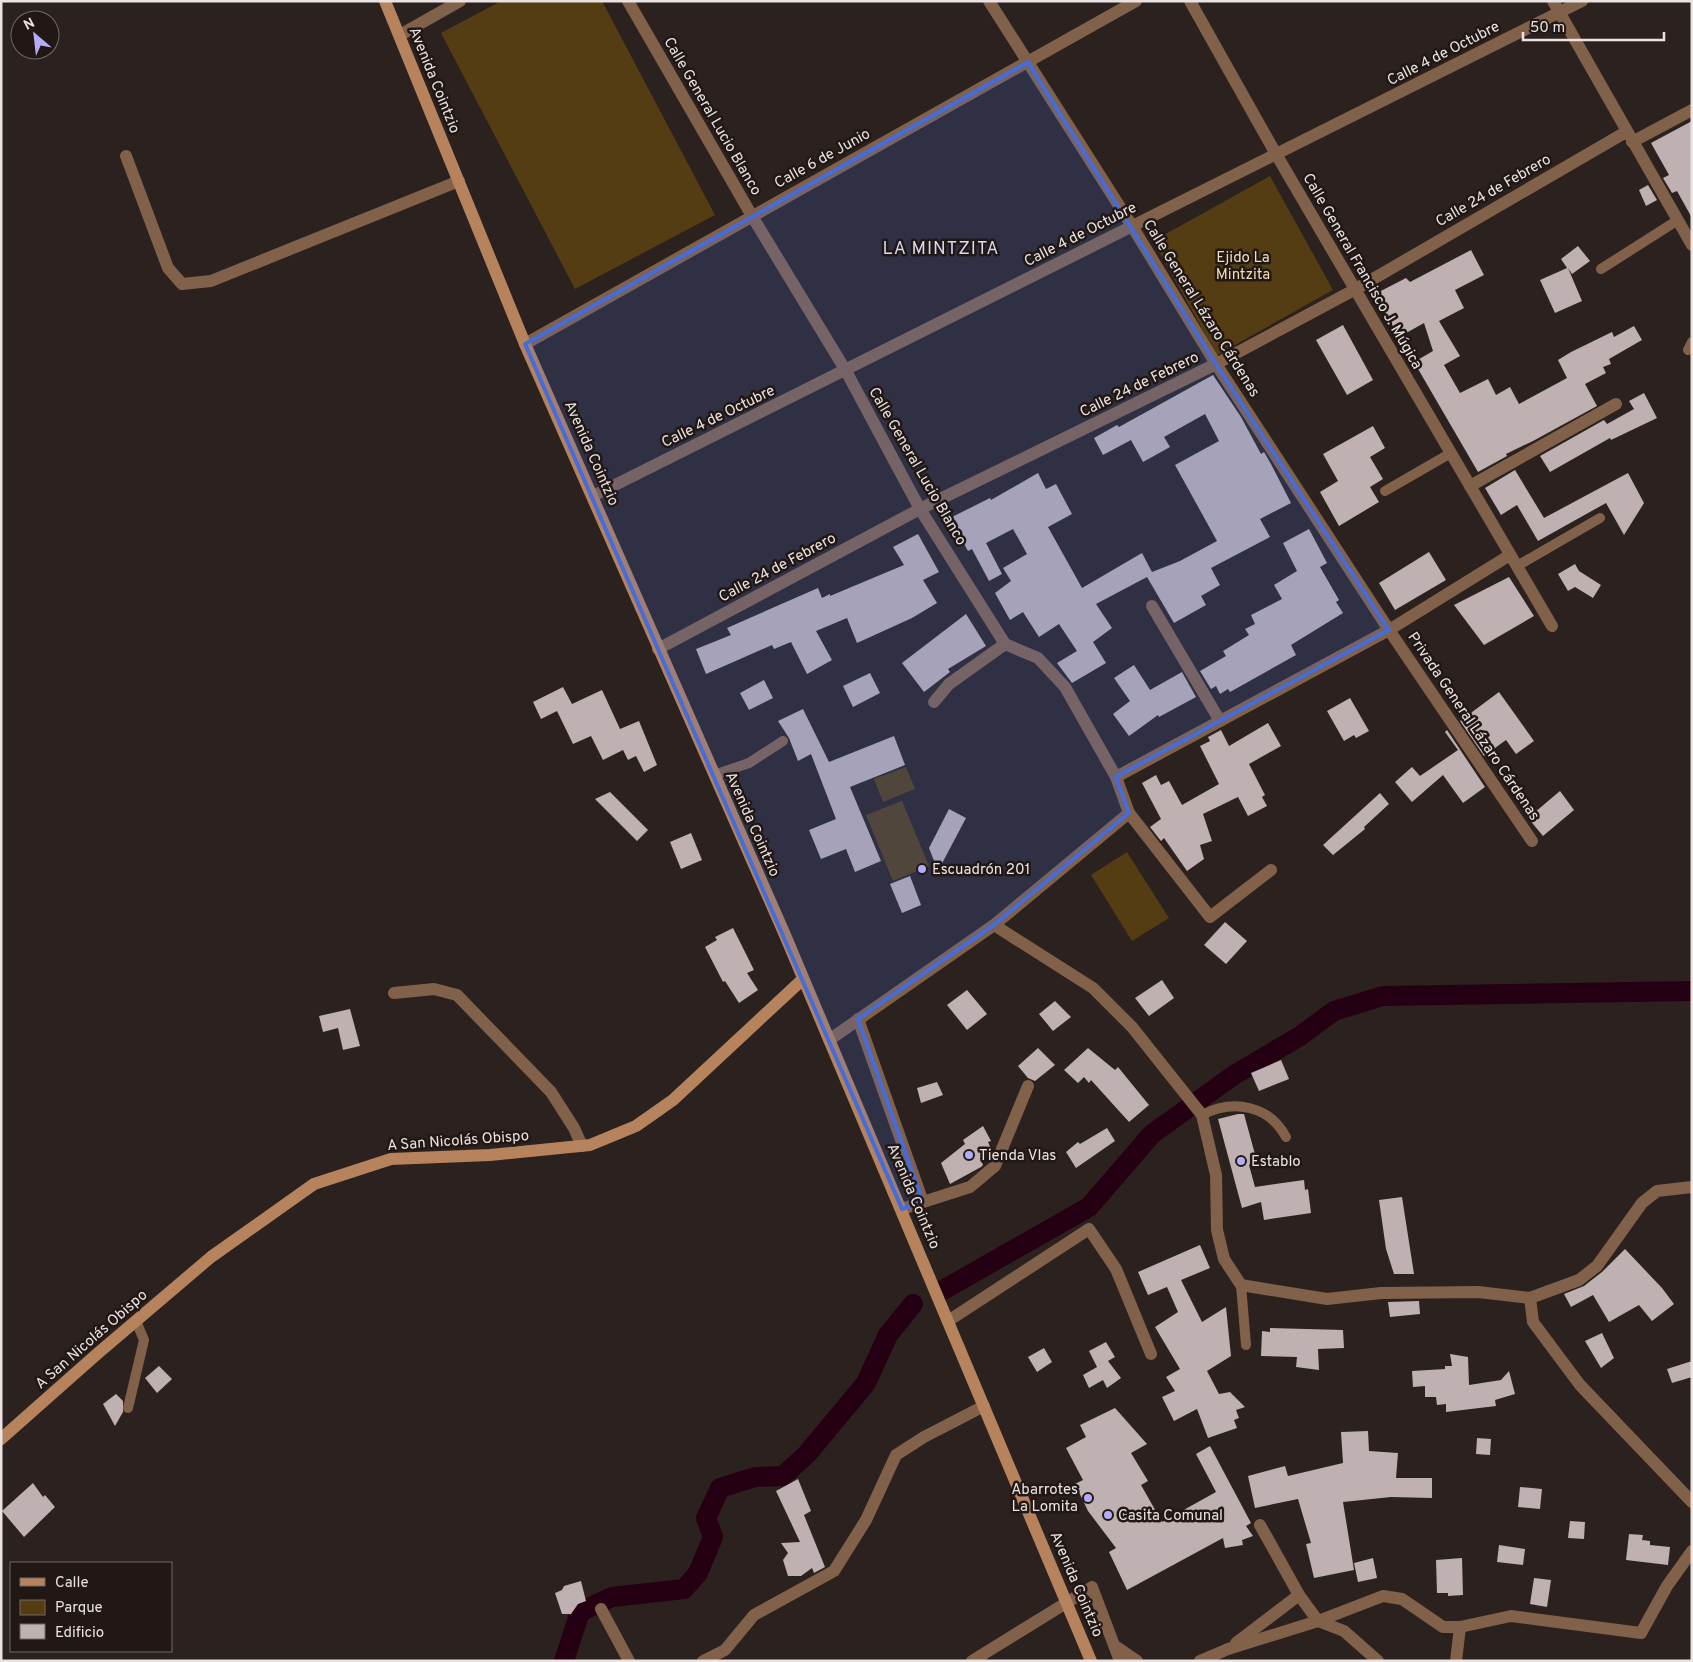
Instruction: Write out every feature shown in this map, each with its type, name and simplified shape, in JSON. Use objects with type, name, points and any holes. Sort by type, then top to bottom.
[{"type":"main road","name":"Avenida Cointzio","points":[[386,1],[525,344],[593,496],[902,1209],[1091,1661]]},
{"type":"main road","name":"A San Nicolás Obispo","points":[[1,1439],[211,1257],[314,1184],[391,1160],[490,1155],[590,1145],[636,1126],[673,1100],[803,979]]},
{"type":"street","points":[[400,35],[460,1]]},
{"type":"street","name":"Calle General Lucio Blanco","points":[[628,1],[752,216],[846,371],[920,509],[1005,644]]},
{"type":"street","name":"Calle General Lázaro Cárdenas","points":[[989,1],[1132,226],[1216,364],[1389,630]]},
{"type":"street","name":"Calle 6 de Junio","points":[[525,344],[1136,1]]},
{"type":"street","name":"Calle General Francisco J. Múgica","points":[[1190,1],[1354,290],[1552,626]]},
{"type":"street","name":"Calle 4 de Octubre","points":[[593,496],[846,371],[1276,154],[1556,7],[1582,1]]},
{"type":"street","points":[[1556,7],[1692,245]]},
{"type":"street","name":"Calle 24 de Febrero","points":[[658,649],[920,509],[1216,364],[1354,290],[1629,137],[1692,110]]},
{"type":"street","points":[[126,156],[168,268],[182,284],[211,281],[459,181]]},
{"type":"street","points":[[1470,486],[1616,404]]},
{"type":"street","points":[[1116,777],[1389,630],[1510,555]]},
{"type":"street","points":[[1152,606],[1220,721]]},
{"type":"street","name":"Privada General Lázaro Cárdenas","points":[[1389,630],[1532,841]]},
{"type":"street","points":[[934,702],[948,684],[1005,644],[1038,658],[1064,687],[1116,777],[1129,813],[1210,917],[1271,870]]},
{"type":"street","points":[[829,1040],[994,925],[1129,813]]},
{"type":"street","points":[[994,925],[1093,988],[1132,1027],[1197,1109],[1216,1175],[1217,1230],[1221,1250],[1224,1259],[1241,1285],[1327,1299],[1381,1293],[1478,1292],[1530,1298],[1579,1280],[1597,1266],[1642,1203],[1657,1191],[1692,1187]]},
{"type":"street","points":[[394,993],[434,989],[457,995],[551,1092],[574,1128],[582,1146]]},
{"type":"street","points":[[858,1020],[923,1202]]},
{"type":"street","points":[[902,1209],[970,1187],[994,1166],[1028,1086]]},
{"type":"street","points":[[948,1321],[1089,1229],[1116,1269],[1151,1354]]},
{"type":"street","points":[[1530,1298],[1533,1322],[1580,1385],[1692,1502]]},
{"type":"street","points":[[703,1661],[725,1650],[754,1615],[834,1571],[866,1520],[896,1455],[924,1437],[984,1406]]},
{"type":"street","points":[[1260,1525],[1299,1596],[1318,1621],[1344,1631],[1378,1661]]},
{"type":"street","points":[[1200,1661],[1228,1649],[1318,1621],[1383,1596],[1402,1599],[1444,1627],[1460,1627],[1511,1616],[1641,1633],[1667,1586],[1692,1551]]},
{"type":"street","points":[[972,1661],[1092,1587],[1120,1661]]},
{"type":"street","points":[[1228,1649],[1299,1596]]},
{"type":"street","points":[[601,1609],[629,1661]]},
{"type":"street","points":[[1456,1661],[1460,1627]]},
{"type":"street","points":[[1115,1646],[1138,1661]]},
{"type":"lane","points":[[1601,269],[1678,220]]},
{"type":"lane","points":[[1385,490],[1451,453]]},
{"type":"lane","points":[[1518,566],[1600,518]]},
{"type":"lane","points":[[714,775],[749,763],[783,741]]},
{"type":"lane","points":[[1197,1109],[1243,1105],[1266,1116],[1280,1126],[1286,1137]]},
{"type":"lane","points":[[1241,1285],[1246,1345]]},
{"type":"lane","points":[[128,1408],[144,1340],[136,1321]]},
{"type":"highlighted area","points":[[1028,62],[1216,364],[1389,630],[1116,777],[1129,813],[994,925],[858,1019],[923,1202],[902,1209],[525,344]]},
{"type":"green space","points":[[501,1],[602,1],[715,215],[575,289],[441,33]]},
{"type":"green space","name":"Ejido La Mintzita","points":[[1270,176],[1333,290],[1217,355],[1153,241]]},
{"type":"green space","points":[[906,767],[915,789],[883,802],[874,779]]},
{"type":"green space","points":[[902,801],[929,866],[893,881],[866,815]]},
{"type":"green space","points":[[1127,852],[1169,918],[1132,941],[1091,875]]},
{"type":"building","points":[[1692,121],[1692,218],[1677,191],[1672,193],[1663,178],[1669,175],[1651,143]]},
{"type":"building","points":[[1648,185],[1657,200],[1646,206],[1639,190]]},
{"type":"building","points":[[1578,246],[1590,261],[1572,274],[1568,268],[1582,301],[1555,313],[1540,280],[1567,268],[1561,259]]},
{"type":"building","points":[[1471,250],[1484,275],[1455,290],[1464,308],[1439,321],[1460,356],[1444,365],[1460,393],[1488,379],[1496,395],[1510,387],[1519,404],[1567,378],[1558,360],[1571,352],[1612,332],[1614,337],[1634,326],[1642,340],[1609,359],[1611,364],[1603,367],[1606,373],[1585,384],[1597,406],[1506,454],[1507,456],[1478,472],[1414,362],[1433,351],[1424,323],[1399,337],[1375,294],[1406,278],[1410,282]]},
{"type":"building","points":[[1343,325],[1373,380],[1347,395],[1316,340]]},
{"type":"building","points":[[1213,375],[1241,417],[1261,454],[1264,452],[1291,503],[1260,519],[1270,537],[1211,568],[1220,585],[1201,596],[1206,605],[1174,623],[1147,577],[1096,604],[1112,628],[1093,642],[1106,663],[1072,683],[1057,663],[1077,651],[1059,624],[1039,637],[1023,612],[1010,620],[995,593],[1011,581],[1003,568],[1027,554],[1013,529],[986,543],[1002,574],[989,581],[972,549],[968,551],[950,518],[990,498],[991,500],[1038,473],[1046,489],[1056,484],[1072,514],[1048,527],[1082,588],[1142,553],[1152,572],[1180,561],[1217,541],[1175,465],[1219,441],[1205,414],[1164,437],[1170,447],[1143,462],[1131,440],[1103,455],[1094,438],[1117,425],[1119,427]]},
{"type":"building","points":[[1644,393],[1657,418],[1611,440],[1610,438],[1550,472],[1540,456],[1604,420],[1607,424],[1634,409],[1629,401]]},
{"type":"building","points":[[1373,426],[1385,448],[1370,457],[1383,479],[1370,487],[1379,502],[1339,526],[1320,492],[1338,481],[1323,454]]},
{"type":"building","points":[[1515,470],[1544,518],[1628,473],[1644,503],[1624,535],[1606,503],[1538,541],[1517,505],[1501,515],[1485,488]]},
{"type":"building","points":[[1309,529],[1327,563],[1320,567],[1339,600],[1336,602],[1343,613],[1291,645],[1296,655],[1230,692],[1228,689],[1220,694],[1216,686],[1211,689],[1200,671],[1226,656],[1223,651],[1249,635],[1245,629],[1255,624],[1251,615],[1282,599],[1274,585],[1297,571],[1283,543]]},
{"type":"building","points":[[918,534],[939,572],[923,580],[937,603],[912,618],[857,643],[847,618],[816,631],[832,660],[807,674],[791,642],[774,649],[772,645],[706,674],[696,649],[731,635],[727,628],[818,588],[822,598],[830,594],[830,596],[904,565],[893,547]]},
{"type":"building","points":[[1429,552],[1446,580],[1395,610],[1379,583]]},
{"type":"building","points":[[1575,564],[1579,571],[1601,585],[1593,598],[1575,587],[1568,591],[1558,574]]},
{"type":"building","points":[[1509,577],[1534,616],[1484,645],[1454,605]]},
{"type":"building","points":[[966,614],[986,646],[948,669],[950,672],[924,692],[902,663]]},
{"type":"building","points":[[1134,665],[1150,690],[1182,672],[1196,697],[1159,717],[1158,715],[1129,736],[1113,714],[1130,701],[1114,678]]},
{"type":"building","points":[[870,673],[880,693],[853,707],[843,686]]},
{"type":"building","points":[[764,680],[773,698],[749,710],[740,693]]},
{"type":"building","points":[[563,687],[572,704],[602,690],[620,729],[639,721],[657,765],[644,772],[636,756],[628,760],[623,750],[603,760],[591,736],[573,744],[557,711],[541,719],[533,702]]},
{"type":"building","points":[[1499,692],[1534,741],[1516,754],[1506,740],[1484,756],[1460,721]]},
{"type":"building","points":[[1350,698],[1369,731],[1356,738],[1354,735],[1344,741],[1327,711]]},
{"type":"building","points":[[803,709],[829,762],[894,736],[905,765],[850,787],[881,861],[855,872],[846,849],[821,859],[809,830],[836,819],[811,754],[798,761],[789,738],[778,721]]},
{"type":"building","points":[[1268,723],[1281,746],[1249,764],[1265,795],[1262,797],[1267,806],[1248,816],[1238,797],[1203,814],[1212,841],[1200,845],[1204,859],[1187,871],[1164,838],[1161,841],[1150,827],[1161,819],[1142,783],[1156,775],[1161,785],[1169,781],[1182,805],[1219,784],[1200,746],[1210,741],[1208,737],[1221,730],[1229,746]]},
{"type":"building","points":[[1447,730],[1485,787],[1463,803],[1443,775],[1412,802],[1395,782],[1412,767],[1420,776],[1458,750],[1445,732]]},
{"type":"building","points":[[1560,791],[1574,810],[1543,836],[1528,818]]},
{"type":"building","points":[[610,792],[648,830],[637,841],[595,799]]},
{"type":"building","points":[[1380,793],[1389,804],[1364,827],[1365,829],[1333,855],[1323,845]]},
{"type":"building","points":[[949,809],[966,818],[938,871],[929,848]]},
{"type":"building","points":[[691,833],[702,860],[681,869],[670,842]]},
{"type":"building","points":[[910,876],[921,905],[902,913],[890,884]]},
{"type":"building","points":[[1225,922],[1247,941],[1226,964],[1204,945]]},
{"type":"building","points":[[733,928],[754,970],[747,973],[758,990],[739,1003],[725,981],[723,982],[705,947],[717,940],[715,937]]},
{"type":"building","points":[[1162,980],[1174,998],[1149,1016],[1135,998]]},
{"type":"building","points":[[967,990],[987,1014],[967,1030],[947,1005]]},
{"type":"building","points":[[1055,1001],[1071,1017],[1053,1031],[1039,1014]]},
{"type":"building","points":[[350,1009],[360,1046],[343,1050],[338,1028],[323,1032],[319,1016]]},
{"type":"building","points":[[1038,1048],[1055,1065],[1035,1081],[1028,1078],[1018,1066]]},
{"type":"building","points":[[1088,1048],[1115,1070],[1118,1067],[1149,1105],[1129,1122],[1091,1080],[1089,1083],[1084,1077],[1078,1083],[1064,1070]]},
{"type":"building","points":[[1281,1060],[1289,1079],[1259,1091],[1251,1073]]},
{"type":"building","points":[[937,1082],[943,1095],[921,1103],[917,1088]]},
{"type":"building","points":[[1244,1114],[1256,1158],[1249,1165],[1255,1187],[1304,1180],[1305,1190],[1308,1189],[1311,1213],[1264,1220],[1261,1202],[1242,1208],[1218,1119]]},
{"type":"building","name":"Tienda Vlas","points":[[983,1126],[991,1141],[988,1142],[992,1151],[980,1158],[983,1165],[981,1167],[950,1184],[941,1163],[965,1144],[963,1140]]},
{"type":"building","points":[[1107,1128],[1115,1141],[1076,1168],[1066,1152],[1078,1142],[1080,1144]]},
{"type":"building","points":[[1402,1197],[1414,1274],[1394,1274],[1386,1249],[1379,1200]]},
{"type":"building","points":[[1200,1245],[1210,1268],[1181,1280],[1202,1322],[1226,1307],[1231,1356],[1207,1371],[1219,1394],[1230,1392],[1245,1407],[1236,1410],[1239,1418],[1234,1420],[1237,1428],[1208,1438],[1197,1409],[1174,1421],[1162,1397],[1175,1391],[1166,1377],[1180,1369],[1155,1327],[1178,1312],[1167,1287],[1148,1295],[1138,1272]]},
{"type":"building","points":[[1625,1249],[1662,1288],[1674,1304],[1652,1321],[1639,1305],[1609,1322],[1593,1295],[1571,1307],[1564,1294],[1584,1286],[1602,1272]]},
{"type":"building","points":[[1419,1301],[1420,1314],[1390,1317],[1388,1302]]},
{"type":"building","points":[[1270,1328],[1343,1330],[1344,1348],[1318,1349],[1319,1370],[1296,1367],[1297,1357],[1261,1356],[1262,1331],[1270,1332]]},
{"type":"building","points":[[1602,1333],[1614,1358],[1601,1368],[1585,1341]]},
{"type":"building","points":[[1106,1342],[1115,1357],[1108,1361],[1121,1378],[1107,1388],[1103,1380],[1089,1388],[1083,1375],[1097,1367],[1089,1351]]},
{"type":"building","points":[[1044,1348],[1052,1362],[1037,1372],[1028,1357]]},
{"type":"building","points":[[1450,1354],[1468,1357],[1469,1385],[1501,1380],[1509,1371],[1515,1394],[1495,1400],[1496,1406],[1446,1412],[1446,1404],[1437,1405],[1436,1397],[1425,1397],[1425,1386],[1413,1387],[1412,1371],[1445,1369],[1445,1366],[1452,1366]]},
{"type":"building","points":[[1692,1361],[1692,1377],[1672,1383],[1667,1369]]},
{"type":"building","points":[[159,1366],[172,1379],[157,1393],[145,1378]]},
{"type":"building","points":[[116,1394],[123,1401],[123,1412],[115,1426],[103,1404]]},
{"type":"building","points":[[1115,1408],[1147,1444],[1131,1453],[1148,1481],[1141,1485],[1162,1522],[1216,1492],[1196,1454],[1210,1446],[1251,1523],[1246,1526],[1253,1536],[1242,1540],[1243,1545],[1225,1548],[1223,1538],[1127,1590],[1109,1552],[1116,1548],[1088,1511],[1075,1484],[1083,1480],[1066,1448],[1086,1437],[1080,1425]]},
{"type":"building","points":[[1368,1431],[1369,1451],[1398,1453],[1396,1478],[1432,1478],[1432,1498],[1391,1497],[1343,1502],[1354,1570],[1314,1578],[1306,1544],[1311,1543],[1298,1499],[1255,1508],[1248,1476],[1285,1466],[1288,1476],[1343,1463],[1341,1432]]},
{"type":"building","points":[[1477,1438],[1491,1439],[1490,1455],[1476,1454]]},
{"type":"building","points":[[798,1479],[811,1511],[804,1515],[825,1567],[814,1573],[812,1568],[801,1576],[788,1576],[783,1560],[788,1553],[781,1543],[800,1542],[776,1491]]},
{"type":"building","points":[[33,1483],[43,1497],[45,1495],[55,1507],[24,1537],[2,1511]]},
{"type":"building","points":[[1520,1487],[1542,1489],[1540,1509],[1518,1507]]},
{"type":"building","points":[[1570,1521],[1585,1522],[1584,1539],[1568,1538]]},
{"type":"building","points":[[1629,1534],[1643,1535],[1642,1540],[1650,1541],[1650,1545],[1670,1547],[1668,1565],[1626,1560]]},
{"type":"building","points":[[1499,1545],[1525,1549],[1523,1565],[1497,1562]]},
{"type":"building","points":[[1373,1558],[1377,1578],[1358,1582],[1354,1563]]},
{"type":"building","points":[[1462,1558],[1463,1595],[1448,1596],[1448,1593],[1437,1593],[1436,1560]]},
{"type":"building","points":[[1534,1578],[1551,1580],[1547,1607],[1530,1604]]},
{"type":"building","points":[[581,1581],[586,1601],[578,1604],[571,1614],[562,1614],[555,1593],[562,1590],[564,1586]]},
{"type":"waterway","points":[[943,1290],[1089,1207],[1152,1134],[1234,1075],[1300,1036],[1334,1011],[1383,996],[1692,991]]},
{"type":"waterway","points":[[564,1661],[580,1612],[612,1597],[684,1589],[698,1573],[713,1537],[706,1518],[720,1488],[755,1477],[783,1476],[807,1454],[866,1383],[888,1335],[913,1304]]},
{"type":"place","name":"Escuadrón 201","points":[[922,869]]},
{"type":"place","name":"Tienda Vlas","points":[[969,1155]]},
{"type":"place","name":"Establo","points":[[1241,1161]]},
{"type":"place","name":"Abarrotes La Lomita","points":[[1088,1498]]},
{"type":"place","name":"Casita Comunal","points":[[1108,1515]]},
{"type":"district","name":"LA MINTZITA","points":[[941,248]]}]
